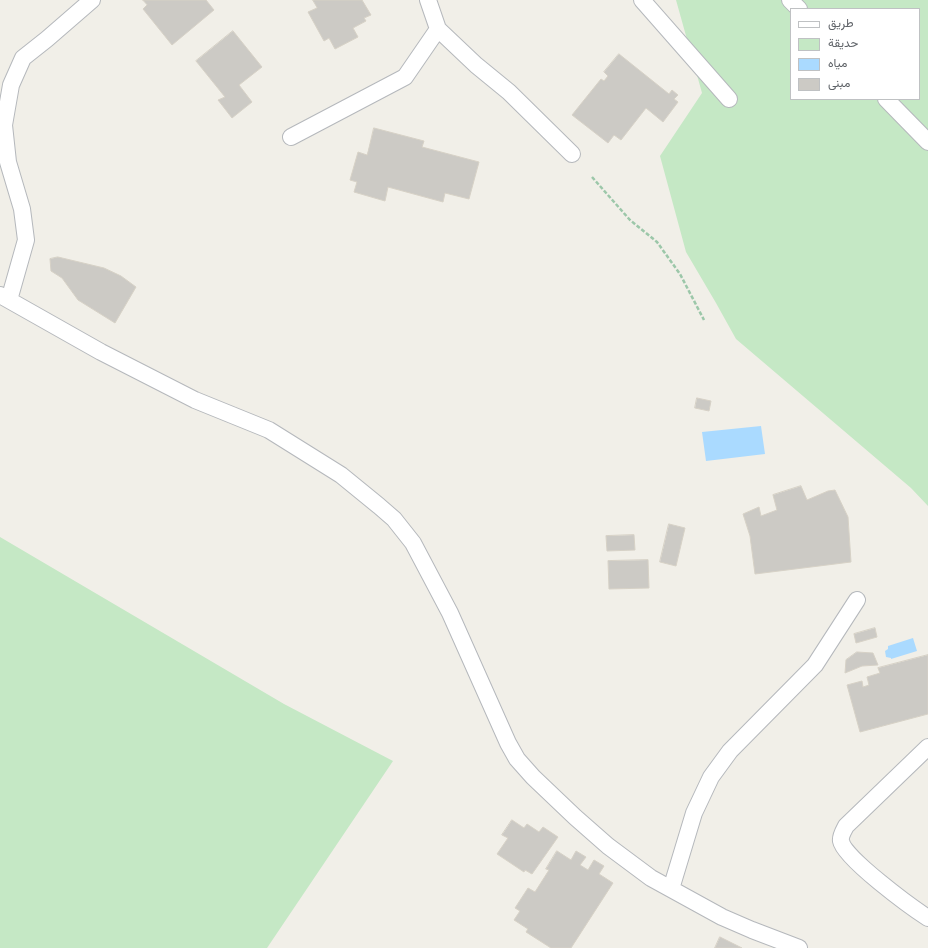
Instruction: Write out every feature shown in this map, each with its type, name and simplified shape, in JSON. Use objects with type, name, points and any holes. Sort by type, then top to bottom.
[{"type":"street","points":[[92,0],[47,40],[23,58],[11,85],[4,125],[8,162],[22,209],[26,240],[4,298],[101,352],[195,400],[269,430],[341,475],[379,506],[394,519],[413,543],[450,613],[508,743],[517,759],[533,777],[608,846],[651,878],[722,917],[799,948]]},
{"type":"street","points":[[428,0],[438,29],[476,65],[509,92],[572,154]]},
{"type":"street","points":[[642,0],[729,99]]},
{"type":"street","points":[[790,0],[798,8]]},
{"type":"street","points":[[291,137],[405,77],[438,29]]},
{"type":"street","points":[[887,100],[928,142]]},
{"type":"street","points":[[671,889],[694,813],[711,777],[730,751],[815,665],[857,600]]},
{"type":"street","points":[[928,747],[846,826],[842,833],[841,840],[847,853],[889,890],[928,918]]},
{"type":"path","points":[[592,177],[630,220],[657,242],[680,274],[704,320]]},
{"type":"green space","points":[[676,0],[928,0],[928,506],[911,488],[736,339],[686,252],[660,156],[702,93]]},
{"type":"green space","points":[[0,537],[284,704],[393,761],[267,948],[0,948]]},
{"type":"water","points":[[761,426],[765,454],[706,461],[702,432]]},
{"type":"water","points":[[913,638],[917,651],[891,659],[886,657],[885,651],[888,649],[888,646]]},
{"type":"building","points":[[143,0],[206,0],[214,10],[172,45],[143,9],[147,5]]},
{"type":"building","points":[[313,0],[362,0],[371,15],[364,18],[366,21],[353,28],[358,37],[335,49],[329,38],[324,41],[308,12],[317,8]]},
{"type":"building","points":[[233,31],[262,67],[239,85],[252,102],[232,118],[218,100],[225,97],[196,61]]},
{"type":"building","points":[[619,54],[669,94],[672,90],[678,95],[674,99],[678,102],[663,122],[646,108],[621,140],[614,135],[608,143],[572,115],[601,79],[604,81],[608,76],[604,72]]},
{"type":"building","points":[[374,128],[424,141],[422,147],[479,162],[469,199],[445,193],[443,202],[388,187],[385,201],[354,192],[357,182],[350,180],[358,152],[367,155]]},
{"type":"building","points":[[58,257],[104,268],[121,276],[136,287],[115,323],[78,300],[62,278],[51,271],[50,259]]},
{"type":"building","points":[[697,398],[711,401],[709,411],[695,408]]},
{"type":"building","points":[[801,486],[807,500],[828,491],[835,490],[848,517],[851,562],[755,574],[750,536],[743,514],[759,507],[761,516],[777,510],[773,495]]},
{"type":"building","points":[[669,524],[685,528],[676,566],[660,562]]},
{"type":"building","points":[[634,535],[635,550],[607,551],[606,536]]},
{"type":"building","points":[[648,560],[649,588],[609,589],[608,561]]},
{"type":"building","points":[[875,628],[877,637],[856,643],[854,634]]},
{"type":"building","points":[[857,652],[873,653],[878,665],[862,666],[845,673],[846,660]]},
{"type":"building","points":[[928,655],[928,714],[860,732],[847,685],[862,681],[863,687],[869,685],[867,677],[880,673],[878,668]]},
{"type":"building","points":[[512,820],[524,828],[527,824],[539,832],[543,827],[558,837],[532,874],[525,870],[524,872],[497,854],[508,838],[502,835]]},
{"type":"building","points":[[557,851],[571,860],[576,851],[586,857],[580,865],[588,870],[594,860],[604,866],[599,874],[613,883],[571,948],[551,948],[526,932],[528,929],[514,920],[520,911],[515,908],[528,888],[535,892],[549,870],[546,869]]},
{"type":"building","points":[[720,937],[742,948],[715,948]]}]
